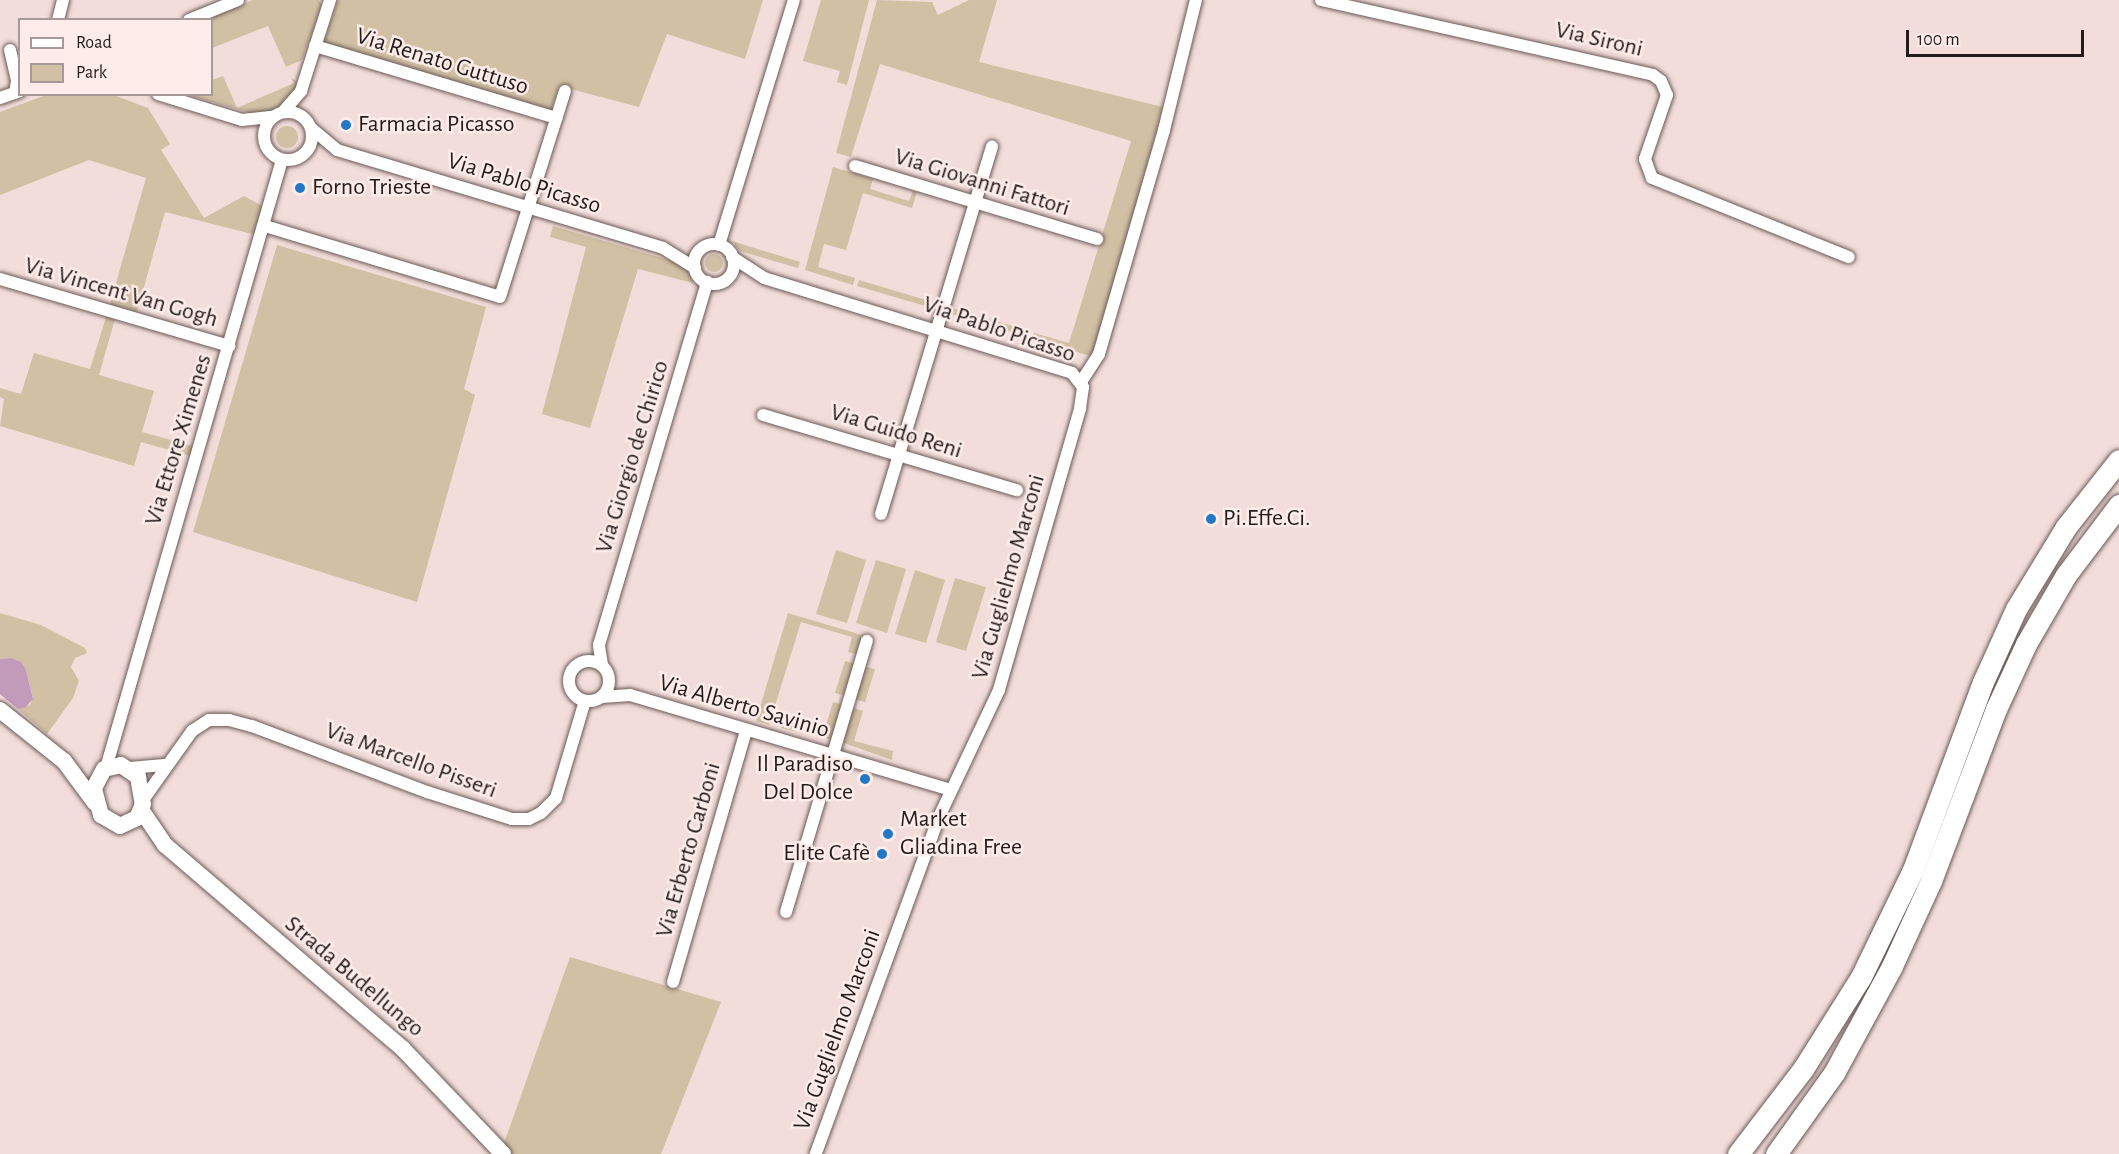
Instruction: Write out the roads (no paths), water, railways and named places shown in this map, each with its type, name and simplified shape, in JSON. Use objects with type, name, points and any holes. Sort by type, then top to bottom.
[{"type":"highway","points":[[1738,1154],[1803,1069],[1861,977],[1916,864],[1983,682],[2016,609],[2066,527],[2119,460]]},
{"type":"highway","points":[[1776,1154],[1840,1063],[1901,948],[2026,645],[2066,575],[2119,505]]},
{"type":"street","points":[[58,18],[63,0]]},
{"type":"street","points":[[194,18],[238,0]]},
{"type":"street","points":[[719,245],[794,0]]},
{"type":"street","name":"Via Guglielmo Marconi","points":[[816,1154],[950,790],[999,690],[1080,409],[1081,382],[1099,354],[1164,130],[1196,0]]},
{"type":"street","name":"Via Sironi","points":[[1321,0],[1653,75],[1661,81],[1667,95],[1645,159],[1652,178],[1849,257]]},
{"type":"street","points":[[264,141],[265,128],[301,91],[328,1]]},
{"type":"street","name":"Via Renato Guttuso","points":[[315,46],[556,118]]},
{"type":"street","points":[[0,98],[17,92],[17,81],[10,50]]},
{"type":"street","points":[[301,91],[311,143],[303,156]]},
{"type":"street","points":[[265,226],[500,297],[565,91]]},
{"type":"street","name":"Via Pablo Picasso","points":[[164,96],[242,120],[278,115],[308,124],[337,150],[663,248],[694,268]]},
{"type":"street","name":"Via Pablo Picasso","points":[[242,120],[264,141],[270,153],[282,160],[337,150]]},
{"type":"street","points":[[881,514],[992,146]]},
{"type":"street","name":"Via Ettore Ximenes","points":[[102,772],[265,226],[282,160]]},
{"type":"street","name":"Via Giovanni Fattori","points":[[855,166],[1097,239]]},
{"type":"street","points":[[719,245],[732,256],[733,270],[723,281],[707,282],[694,268],[696,255],[702,248],[719,245]]},
{"type":"street","name":"Via Pablo Picasso","points":[[663,248],[702,248]]},
{"type":"street","name":"Via Pablo Picasso","points":[[732,256],[764,278],[1067,371],[1081,382]]},
{"type":"street","name":"Via Pablo Picasso","points":[[723,281],[764,278]]},
{"type":"street","name":"Via Vincent Van Gogh","points":[[0,279],[229,346]]},
{"type":"street","name":"Via Giorgio de Chirico","points":[[599,645],[707,282]]},
{"type":"street","name":"Via Guido Reni","points":[[763,415],[1017,490]]},
{"type":"street","points":[[786,912],[867,640]]},
{"type":"street","points":[[599,645],[572,670],[568,683],[574,695],[585,701],[630,695]]},
{"type":"street","points":[[599,645],[602,665],[609,677],[630,695]]},
{"type":"street","points":[[583,661],[602,665]]},
{"type":"street","points":[[602,697],[608,690],[609,677]]},
{"type":"street","name":"Via Alberto Savinio","points":[[630,695],[950,790]]},
{"type":"street","name":"Via Marcello Pisseri","points":[[142,805],[192,731],[209,720],[229,720],[445,797],[512,819],[529,819],[541,813],[556,798],[585,701]]},
{"type":"street","points":[[0,710],[64,761],[98,806]]},
{"type":"street","name":"Via Erberto Carboni","points":[[673,982],[746,730]]},
{"type":"street","name":"Via Ettore Ximenes","points":[[116,731],[127,767]]},
{"type":"street","points":[[64,761],[102,772],[127,767],[167,765]]},
{"type":"street","name":"Strada Budellungo","points":[[127,767],[138,777],[142,805],[165,845]]},
{"type":"street","points":[[102,772],[94,788],[103,818],[116,825],[131,823],[142,805]]},
{"type":"street","name":"Strada Budellungo","points":[[116,825],[147,834],[165,845],[403,1049],[503,1154]]},
{"type":"place","name":"Farmacia Picasso","points":[[346,125]]},
{"type":"place","name":"Forno Trieste","points":[[300,188]]},
{"type":"place","name":"Pi.Effe.Ci.","points":[[1211,519]]},
{"type":"place","name":"Il Paradiso Del Dolce","points":[[865,779]]},
{"type":"place","name":"Market Gliadina Free","points":[[888,834]]},
{"type":"place","name":"Elite Cafè","points":[[882,854]]}]
